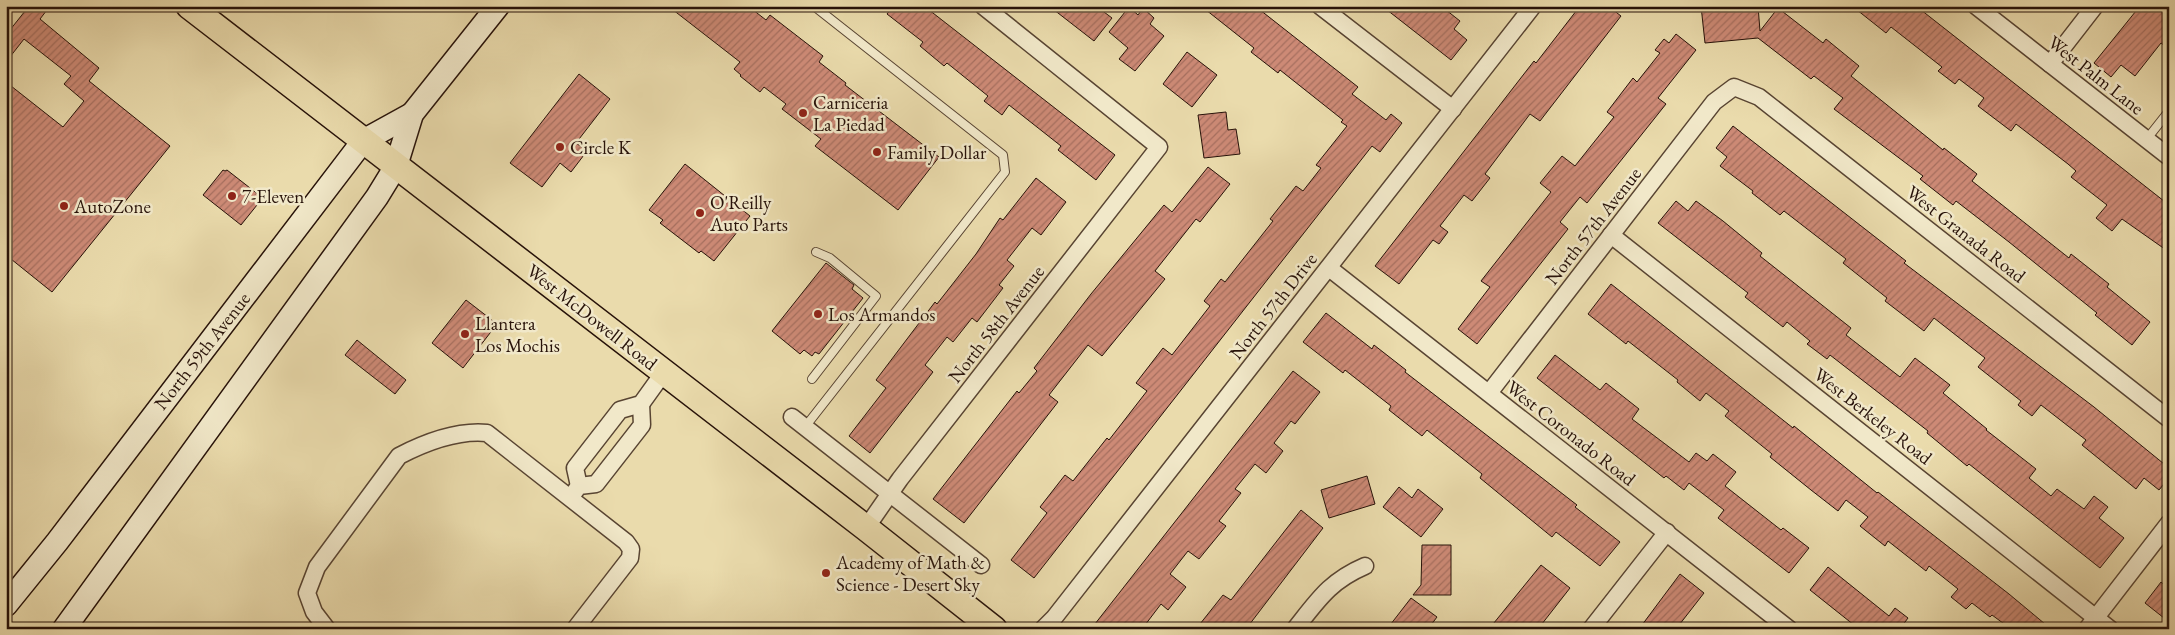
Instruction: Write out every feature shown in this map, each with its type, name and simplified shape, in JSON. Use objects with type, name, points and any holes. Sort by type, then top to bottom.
[{"type":"main road","name":"West McDowell Road","points":[[189,6],[866,528],[994,629]]},
{"type":"main road","name":"North 59th Avenue","points":[[64,629],[377,197],[396,166],[412,114],[498,6]]},
{"type":"main road","name":"North 59th Avenue","points":[[6,605],[57,542],[363,141],[412,114]]},
{"type":"street","name":"North 58th Avenue","points":[[866,528],[890,493],[1160,147],[983,6]]},
{"type":"street","points":[[1320,6],[1453,109]]},
{"type":"street","name":"North 57th Drive","points":[[1043,629],[1054,618],[1533,6]]},
{"type":"street","name":"West Palm Lane","points":[[1976,6],[2169,157]]},
{"type":"street","points":[[2050,64],[2095,6]]},
{"type":"street","name":"North 57th Avenue","points":[[1489,394],[1714,102],[1734,87]]},
{"type":"street","name":"West Granada Road","points":[[1734,87],[1759,97],[2169,419]]},
{"type":"street","name":"West Berkeley Road","points":[[1611,235],[2091,623],[2110,629]]},
{"type":"street","name":"West Coronado Road","points":[[1329,268],[1790,629]]},
{"type":"street","points":[[575,492],[575,468],[620,410],[641,404],[664,372]]},
{"type":"street","points":[[575,492],[596,484],[642,425],[641,404]]},
{"type":"street","points":[[799,422],[981,565]]},
{"type":"street","points":[[327,629],[314,612],[307,593],[317,566],[399,456],[414,448],[470,431],[487,433],[575,492],[631,548],[630,558],[575,629]]},
{"type":"street","points":[[2091,623],[2169,523]]},
{"type":"street","points":[[1591,629],[1667,532]]},
{"type":"street","points":[[1296,629],[1325,591],[1344,575],[1365,566]]},
{"type":"lane","points":[[799,422],[1005,172],[1003,155],[814,6]]},
{"type":"lane","points":[[2146,140],[2169,111]]},
{"type":"lane","points":[[812,379],[876,296],[830,258],[816,252]]},
{"type":"building","name":"AutoZone","points":[[29,6],[50,6],[40,19],[99,68],[89,81],[170,146],[52,292],[6,255],[6,82],[63,127],[84,101],[64,84],[71,76],[24,39],[6,62],[6,35]]},
{"type":"building","points":[[668,6],[748,6],[766,20],[770,15],[823,56],[819,62],[846,83],[845,85],[939,157],[898,210],[815,146],[821,139],[782,109],[786,104],[764,87],[760,92],[740,76],[734,69],[740,62]]},
{"type":"building","points":[[893,6],[924,6],[1115,155],[1096,180],[1058,150],[1061,146],[1009,105],[1002,115],[984,101],[988,96],[947,63],[944,66],[920,46],[923,42],[887,14]]},
{"type":"building","points":[[1049,6],[1096,6],[1112,18],[1094,41]]},
{"type":"building","points":[[1201,6],[1255,6],[1358,87],[1352,94],[1386,120],[1391,114],[1402,123],[1380,152],[1372,146],[1034,578],[1011,560],[1047,513],[1040,507],[1065,475],[1073,481],[1107,438],[1109,440],[1147,391],[1136,383],[1163,348],[1172,355],[1210,306],[1204,301],[1221,279],[1225,282],[1273,221],[1270,219],[1296,186],[1303,191],[1321,168],[1316,165],[1347,126],[1341,122],[1343,120],[1280,70],[1278,73],[1251,52],[1254,48]]},
{"type":"building","points":[[1382,6],[1441,6],[1460,21],[1454,29],[1467,40],[1451,60]]},
{"type":"building","points":[[1580,6],[1608,6],[1621,16],[1540,121],[1530,114],[1485,174],[1490,178],[1472,201],[1464,195],[1440,226],[1448,232],[1439,244],[1433,240],[1399,284],[1375,266],[1534,61],[1536,63]]},
{"type":"building","points":[[1701,6],[1758,6],[1760,31],[1778,8],[1823,43],[1826,39],[1859,66],[1851,76],[1943,150],[1944,148],[1977,174],[1972,181],[2069,258],[2071,254],[2109,284],[2107,287],[2150,322],[2132,345],[2095,315],[2097,313],[2009,242],[1956,201],[1953,205],[1920,179],[1923,176],[1834,109],[1843,98],[1814,76],[1811,79],[1758,38],[1705,43]]},
{"type":"building","points":[[1852,6],[1916,6],[2169,205],[2169,252],[2122,219],[2112,231],[2096,218],[2107,205],[2071,177],[2076,171],[2068,164],[2016,124],[2011,131],[1978,106],[1984,98],[1959,79],[1955,84],[1938,71],[1942,67],[1891,27],[1886,33]]},
{"type":"building","points":[[2140,6],[2169,6],[2169,49],[2161,43],[2135,76],[2121,65],[2111,77],[2094,63]]},
{"type":"building","points":[[1129,7],[1138,15],[1143,8],[1154,18],[1150,24],[1164,36],[1135,71],[1119,59],[1128,48],[1109,32]]},
{"type":"building","points":[[1676,34],[1696,50],[1658,98],[1666,104],[1587,203],[1580,197],[1560,222],[1568,229],[1477,344],[1458,329],[1490,287],[1481,281],[1551,192],[1540,183],[1562,156],[1575,166],[1614,117],[1607,112],[1633,78],[1637,82],[1660,53],[1655,50],[1664,39],[1669,43]]},
{"type":"building","points":[[1187,52],[1217,75],[1192,107],[1163,84]]},
{"type":"building","name":"Circle K","points":[[579,74],[610,99],[576,143],[587,151],[571,172],[560,163],[542,187],[510,163]]},
{"type":"building","points":[[1226,112],[1228,130],[1236,129],[1240,154],[1204,158],[1198,115]]},
{"type":"building","points":[[1733,126],[1906,261],[1904,263],[2094,407],[2169,468],[2169,478],[2159,490],[2144,478],[2136,489],[2082,445],[2086,440],[2041,405],[2032,416],[2018,405],[2021,401],[1978,367],[1985,358],[1934,318],[1924,331],[1885,301],[1887,298],[1843,263],[1846,259],[1784,211],[1780,215],[1752,193],[1753,191],[1720,166],[1727,157],[1716,148]]},
{"type":"building","name":"O'Reilly Auto Parts","points":[[685,164],[750,216],[714,261],[701,251],[699,253],[660,223],[663,220],[649,210]]},
{"type":"building","points":[[1208,167],[1230,184],[1200,222],[1196,219],[1155,271],[1165,279],[1102,356],[1088,345],[1049,395],[1058,402],[964,523],[933,499],[1017,391],[1019,393],[1037,371],[1034,368],[1091,294],[1164,205],[1172,212]]},
{"type":"building","name":"7-Eleven","points":[[223,170],[227,170],[259,195],[258,198],[261,200],[241,225],[203,195]]},
{"type":"building","points":[[1036,178],[1066,202],[1041,235],[1032,228],[1007,260],[1014,266],[999,285],[1003,288],[977,322],[972,318],[953,342],[947,337],[925,365],[933,372],[870,453],[849,436],[886,388],[876,380],[935,302],[937,304],[976,254],[1000,218],[1003,220]]},
{"type":"building","points":[[1676,201],[1688,211],[1696,201],[1723,221],[1762,253],[1760,256],[1851,328],[1846,335],[1900,377],[1915,358],[1950,385],[1943,393],[2036,469],[2029,478],[2051,496],[2057,489],[2084,509],[2094,496],[2108,507],[2099,518],[2124,538],[2100,568],[1969,464],[1967,466],[1927,433],[1928,431],[1830,355],[1827,359],[1807,344],[1810,341],[1787,322],[1783,327],[1745,297],[1748,293],[1658,223]]},
{"type":"building","name":"Los Armandos","points":[[826,263],[854,285],[852,289],[863,298],[819,354],[815,352],[812,356],[804,350],[800,354],[772,331]]},
{"type":"building","points":[[1611,284],[1793,428],[1794,426],[1877,493],[2009,594],[2051,629],[2011,629],[1992,615],[1990,617],[1972,603],[1966,609],[1951,597],[1958,589],[1929,566],[1926,571],[1888,541],[1885,546],[1860,526],[1868,517],[1846,500],[1838,511],[1811,490],[1770,457],[1772,454],[1725,416],[1729,411],[1706,393],[1700,401],[1677,382],[1678,380],[1628,341],[1626,344],[1588,314]]},
{"type":"building","name":"Llantera Los Mochis","points":[[466,300],[497,324],[463,368],[432,343]]},
{"type":"building","points":[[1326,313],[1372,349],[1374,345],[1406,370],[1405,372],[1577,505],[1575,507],[1620,542],[1600,566],[1556,532],[1552,537],[1480,478],[1482,474],[1427,430],[1422,436],[1389,410],[1391,406],[1345,370],[1343,373],[1303,342]]},
{"type":"building","points":[[357,340],[406,380],[395,394],[345,355]]},
{"type":"building","points":[[1555,355],[1600,390],[1606,383],[1639,409],[1632,419],[1689,462],[1696,453],[1707,461],[1713,454],[1736,472],[1725,486],[1781,530],[1783,528],[1809,548],[1789,573],[1718,518],[1724,510],[1689,483],[1684,490],[1666,476],[1664,478],[1537,378]]},
{"type":"building","points":[[1293,371],[1320,392],[1295,424],[1291,421],[1274,443],[1283,451],[1266,473],[1255,464],[1235,489],[1241,493],[1219,521],[1226,526],[1199,559],[1188,551],[1170,574],[1186,587],[1168,610],[1161,604],[1142,629],[1091,629]]},
{"type":"building","points":[[1367,476],[1375,504],[1329,518],[1321,490]]},
{"type":"building","points":[[1399,487],[1412,498],[1418,489],[1443,509],[1421,537],[1383,507]]},
{"type":"building","points":[[1301,510],[1323,528],[1246,629],[1196,629],[1223,595],[1231,600]]},
{"type":"building","points":[[1422,545],[1451,545],[1451,595],[1413,595],[1421,585]]},
{"type":"building","points":[[1541,565],[1570,588],[1538,629],[1489,629]]},
{"type":"building","points":[[1828,567],[1889,616],[1895,608],[1908,618],[1902,626],[1905,629],[1859,629],[1810,590]]},
{"type":"building","points":[[1680,574],[1704,593],[1676,629],[1639,629]]},
{"type":"building","points":[[2161,582],[2169,589],[2169,622],[2145,603]]},
{"type":"building","points":[[1411,598],[1437,617],[1428,629],[1387,629]]},
{"type":"place","name":"Carniceria La Piedad","points":[[803,113]]},
{"type":"place","name":"Circle K","points":[[560,147]]},
{"type":"place","name":"Family Dollar","points":[[877,152]]},
{"type":"place","name":"7-Eleven","points":[[232,196]]},
{"type":"place","name":"AutoZone","points":[[64,206]]},
{"type":"place","name":"O'Reilly Auto Parts","points":[[700,213]]},
{"type":"place","name":"Los Armandos","points":[[818,314]]},
{"type":"place","name":"Llantera Los Mochis","points":[[465,334]]},
{"type":"place","name":"Academy of Math & Science - Desert Sky","points":[[826,573]]}]
